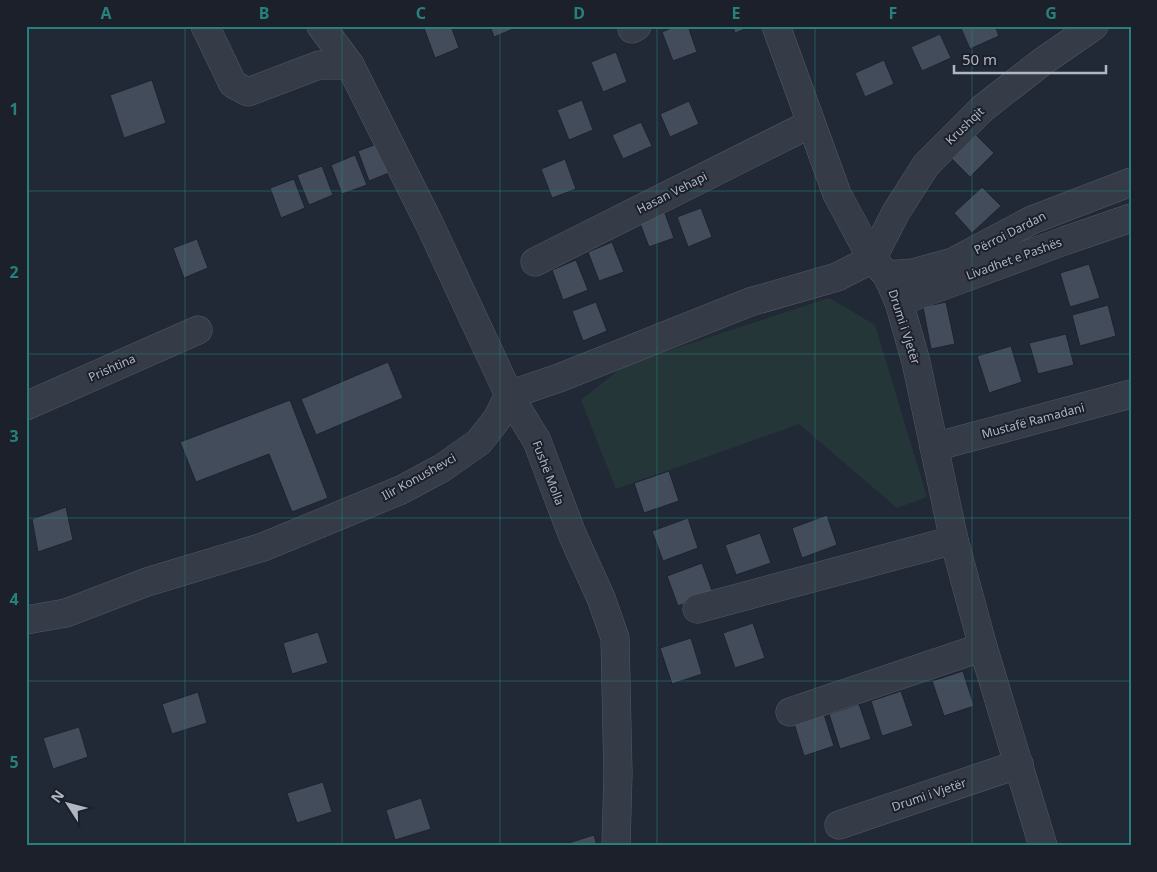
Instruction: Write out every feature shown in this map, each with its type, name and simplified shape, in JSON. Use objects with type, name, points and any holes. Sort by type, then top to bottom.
[{"type":"street","points":[[205,26],[233,84],[248,92],[319,65],[350,65]]},
{"type":"street","points":[[321,26],[350,65],[429,223],[509,395],[568,375],[750,302],[879,267]]},
{"type":"street","name":"Drumi i Vjetër","points":[[776,26],[837,194],[899,302],[916,362],[954,540],[983,647],[1044,846]]},
{"type":"street","name":"Krushqit","points":[[879,267],[896,212],[926,165],[983,108],[1042,62],[1094,26]]},
{"type":"street","name":"Hasan Vehapi","points":[[535,262],[810,124]]},
{"type":"street","name":"Përroi Dardan","points":[[879,267],[913,273],[953,262],[1032,220],[1131,182]]},
{"type":"street","name":"Livadhet e Pashës","points":[[899,302],[1131,218]]},
{"type":"street","name":"Prishtina","points":[[26,406],[198,330]]},
{"type":"street","name":"Mustafë Ramadani","points":[[934,447],[1131,394]]},
{"type":"street","name":"Ilir Konushevci","points":[[26,620],[66,613],[147,582],[263,547],[401,490],[442,468],[478,442],[497,419],[509,395]]},
{"type":"street","name":"Fushë Molla","points":[[509,395],[537,441],[572,534],[601,598],[615,638],[618,774],[616,846]]},
{"type":"street","points":[[697,609],[954,540]]},
{"type":"street","points":[[790,712],[983,647]]},
{"type":"street","name":"Drumi i Vjetër","points":[[839,825],[1019,764]]},
{"type":"shaded area","points":[[829,298],[875,325],[927,497],[897,508],[799,424],[616,489],[581,400],[625,365]]},
{"type":"building","points":[[428,26],[451,26],[459,48],[435,58],[424,28]]},
{"type":"building","points":[[490,26],[518,26],[518,27],[494,37]]},
{"type":"building","points":[[676,26],[688,26],[697,52],[673,61],[662,32]]},
{"type":"building","points":[[733,26],[753,26],[735,33]]},
{"type":"building","points":[[960,26],[995,26],[999,36],[970,49]]},
{"type":"building","points":[[940,34],[951,58],[922,71],[911,47]]},
{"type":"building","points":[[616,52],[627,82],[603,92],[591,62]]},
{"type":"building","points":[[884,60],[894,84],[865,97],[855,73]]},
{"type":"building","points":[[152,80],[166,123],[124,138],[110,95]]},
{"type":"building","points":[[582,100],[593,130],[569,140],[557,110]]},
{"type":"building","points":[[689,101],[699,124],[670,137],[660,114]]},
{"type":"building","points":[[641,122],[652,146],[623,159],[612,135]]},
{"type":"building","points":[[975,134],[994,153],[970,177],[951,158]]},
{"type":"building","points":[[382,142],[394,171],[369,181],[358,151]]},
{"type":"building","points":[[355,155],[367,185],[342,194],[331,165]]},
{"type":"building","points":[[565,159],[576,189],[552,198],[541,169]]},
{"type":"building","points":[[322,166],[333,195],[309,205],[297,175]]},
{"type":"building","points":[[294,179],[305,208],[281,218],[270,188]]},
{"type":"building","points":[[982,187],[1001,206],[972,233],[954,213]]},
{"type":"building","points":[[663,208],[674,238],[649,247],[638,218]]},
{"type":"building","points":[[701,208],[712,237],[688,247],[677,217]]},
{"type":"building","points":[[197,239],[208,268],[184,278],[173,248]]},
{"type":"building","points":[[612,242],[624,272],[599,281],[588,252]]},
{"type":"building","points":[[576,260],[588,290],[563,300],[552,270]]},
{"type":"building","points":[[1089,264],[1100,298],[1070,307],[1060,273]]},
{"type":"building","points":[[596,302],[607,331],[583,341],[572,311]]},
{"type":"building","points":[[946,302],[955,344],[931,349],[923,307]]},
{"type":"building","points":[[1108,305],[1116,336],[1080,346],[1072,315]]},
{"type":"building","points":[[1066,334],[1074,365],[1038,374],[1029,343]]},
{"type":"building","points":[[1011,346],[1022,382],[989,393],[977,356]]},
{"type":"building","points":[[388,362],[403,398],[316,435],[301,399]]},
{"type":"building","points":[[290,400],[328,498],[292,512],[269,454],[196,482],[180,442]]},
{"type":"building","points":[[669,471],[679,501],[644,513],[634,483]]},
{"type":"building","points":[[66,507],[73,540],[38,552],[32,519]]},
{"type":"building","points":[[827,515],[837,545],[802,558],[792,528]]},
{"type":"building","points":[[688,518],[698,548],[663,561],[652,531]]},
{"type":"building","points":[[760,533],[771,563],[736,575],[725,545]]},
{"type":"building","points":[[702,563],[713,593],[678,606],[667,576]]},
{"type":"building","points":[[753,623],[765,658],[735,668],[723,633]]},
{"type":"building","points":[[318,632],[328,663],[292,674],[283,643]]},
{"type":"building","points":[[691,638],[702,674],[672,684],[660,648]]},
{"type":"building","points":[[963,671],[974,706],[944,716],[932,681]]},
{"type":"building","points":[[901,691],[913,726],[882,736],[871,701]]},
{"type":"building","points":[[198,692],[207,723],[172,734],[162,704]]},
{"type":"building","points":[[859,704],[871,739],[840,749],[829,714]]},
{"type":"building","points":[[823,711],[834,746],[804,756],[793,720]]},
{"type":"building","points":[[79,727],[88,757],[53,769],[43,738]]},
{"type":"building","points":[[323,782],[332,812],[297,823],[287,793]]},
{"type":"building","points":[[421,798],[431,829],[395,840],[386,810]]},
{"type":"building","points":[[594,835],[597,846],[559,846]]}]
